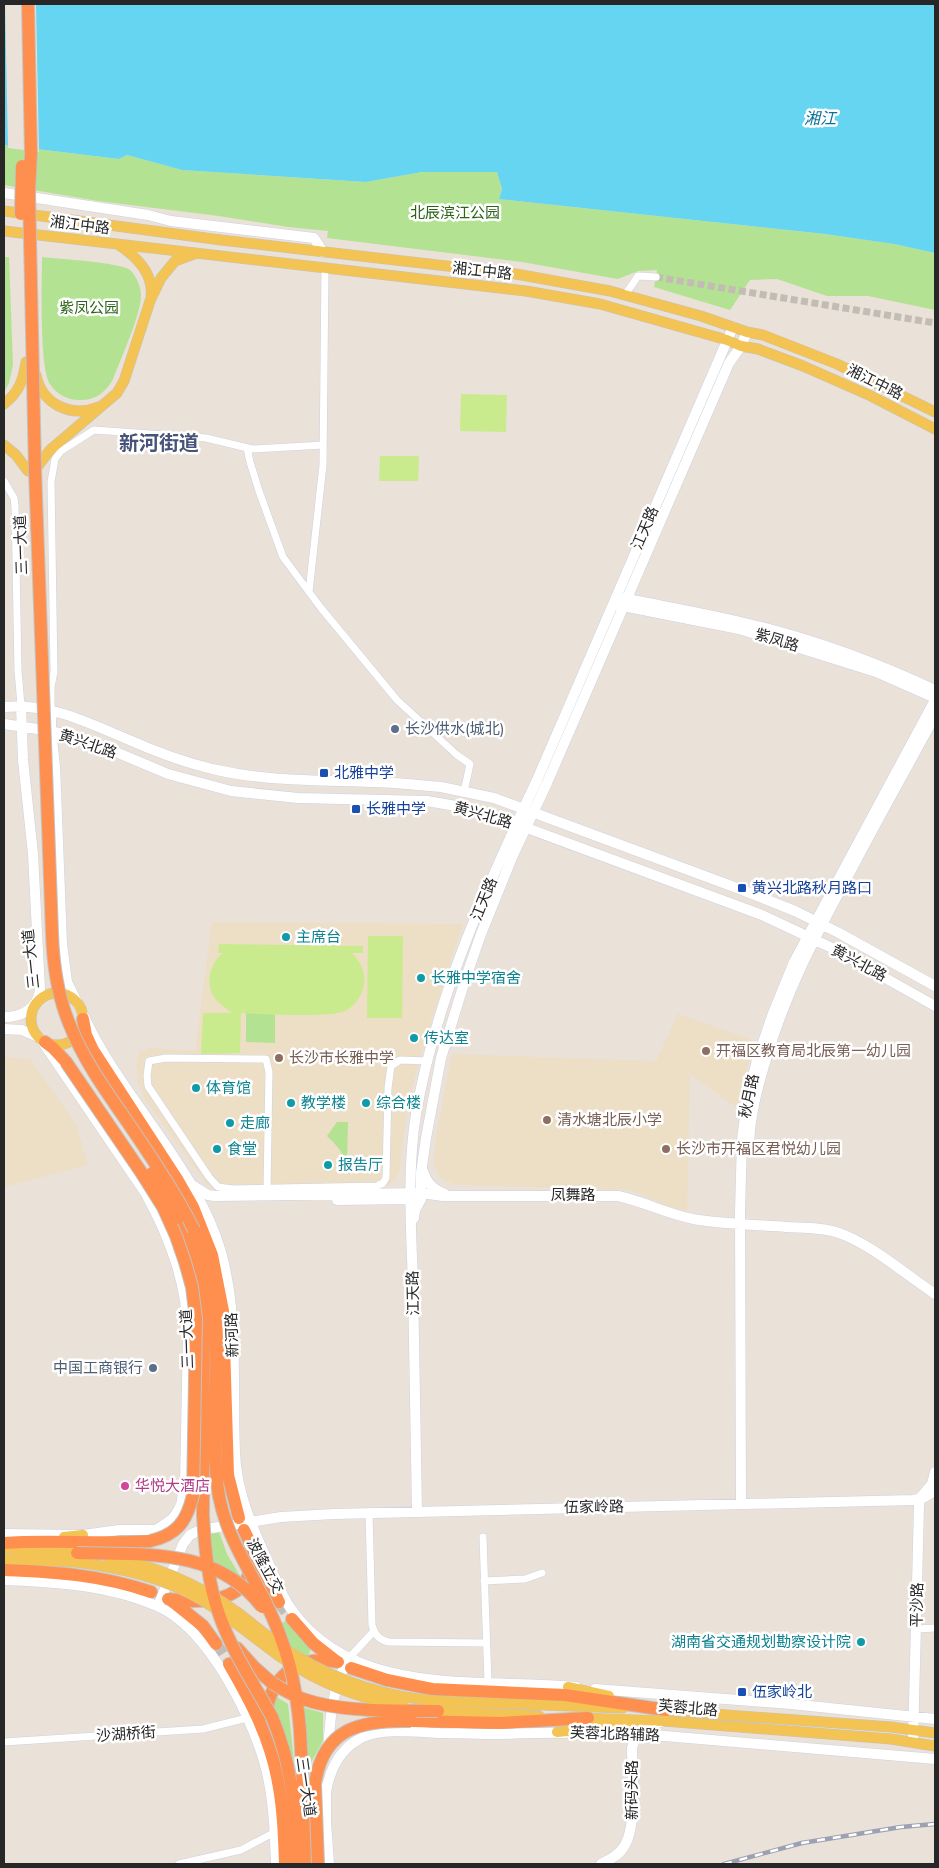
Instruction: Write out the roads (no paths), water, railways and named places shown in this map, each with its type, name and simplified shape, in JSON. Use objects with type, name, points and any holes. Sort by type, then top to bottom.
[{"type":"highway","points":[[21,4],[22,153],[20,192],[29,362]]},
{"type":"highway","points":[[28,4],[31,154],[29,193],[29,362]]},
{"type":"highway","name":"三一大道","points":[[29,362],[38,798],[44,944],[49,984],[59,1019],[78,1062],[168,1199],[196,1251],[214,1315],[214,1443],[219,1496]]},
{"type":"highway","points":[[81,1012],[86,1035],[93,1050],[203,1218],[216,1272],[223,1314],[228,1475],[251,1545],[278,1602]]},
{"type":"highway","points":[[4,1543],[33,1541],[150,1542],[169,1535],[178,1529],[188,1514],[193,1495],[196,1319],[188,1275],[163,1207],[66,1062],[42,1040]]},
{"type":"highway","points":[[196,1251],[203,1218]]},
{"type":"highway","points":[[172,1228],[196,1251]]},
{"type":"highway","points":[[196,1319],[205,1286]]},
{"type":"highway","points":[[205,1286],[223,1314]]},
{"type":"highway","name":"三一大道","points":[[205,1286],[203,1515],[210,1581],[220,1618],[229,1638],[272,1717],[280,1736],[291,1777],[297,1864]]},
{"type":"highway","name":"波隆立交","points":[[219,1496],[223,1516],[234,1543],[265,1601],[281,1636],[292,1668],[300,1730]]},
{"type":"highway","points":[[163,1602],[200,1602],[221,1599],[230,1595],[247,1578],[252,1560],[251,1545]]},
{"type":"highway","points":[[76,1557],[164,1556],[199,1562],[225,1574],[243,1587],[261,1605],[281,1636]]},
{"type":"highway","points":[[4,1570],[87,1576],[128,1584],[151,1592]]},
{"type":"highway","points":[[163,1602],[203,1626],[216,1644]]},
{"type":"highway","points":[[292,1619],[313,1643],[346,1663],[387,1680],[432,1689],[572,1696],[668,1714]]},
{"type":"highway","points":[[229,1638],[254,1667],[272,1683],[304,1699],[344,1707],[438,1706]]},
{"type":"highway","points":[[264,1733],[266,1712],[271,1692],[283,1676],[304,1663],[314,1660],[346,1663]]},
{"type":"highway","points":[[229,1664],[264,1733],[272,1756],[282,1813],[285,1864]]},
{"type":"highway","points":[[318,1864],[315,1784],[317,1770],[325,1751],[340,1736],[365,1723],[390,1721],[501,1724],[588,1718]]},
{"type":"highway","name":"三一大道","points":[[300,1730],[307,1864]]},
{"type":"main road","name":"湘江中路","points":[[4,212],[516,274],[625,295],[701,316],[746,332],[764,335],[829,361],[935,412]]},
{"type":"main road","name":"湘江中路","points":[[4,231],[536,292],[600,304],[727,340],[740,346],[758,349],[803,366],[871,396],[935,429]]},
{"type":"main road","points":[[118,244],[130,252],[144,266],[151,284],[150,301]]},
{"type":"main road","points":[[4,445],[31,471],[50,450],[117,393],[124,381],[150,301],[161,278],[175,261],[197,253]]},
{"type":"main road","points":[[29,362],[41,391],[55,404],[69,410],[82,411],[90,410],[107,402]]},
{"type":"main road","points":[[4,404],[20,388],[29,362]]},
{"type":"main road","points":[[54,993],[68,996],[81,1012],[80,1032],[70,1041],[58,1045],[42,1040],[35,1033],[31,1018],[36,1004],[47,995],[54,993]]},
{"type":"main road","points":[[33,1541],[83,1535]]},
{"type":"main road","points":[[4,1548],[138,1564],[178,1578],[223,1602],[296,1656],[348,1683],[438,1706]]},
{"type":"main road","points":[[4,1559],[76,1557]]},
{"type":"main road","points":[[568,1687],[668,1714]]},
{"type":"main road","name":"芙蓉北路","points":[[438,1706],[818,1721],[935,1733]]},
{"type":"main road","name":"芙蓉北路","points":[[438,1706],[588,1718],[668,1714],[935,1746]]},
{"type":"main road","points":[[557,1732],[668,1714]]},
{"type":"street","points":[[4,192],[148,215],[171,221],[314,238],[323,252]]},
{"type":"street","points":[[148,215],[181,234]]},
{"type":"street","points":[[309,592],[320,493],[323,445],[325,269]]},
{"type":"street","points":[[625,295],[638,276],[656,276]]},
{"type":"street","name":"江天路","points":[[419,1512],[414,1215],[416,1196],[411,1163],[416,1114],[428,1061],[445,1003],[475,920],[528,810],[614,600],[733,327]]},
{"type":"street","name":"江天路","points":[[528,810],[626,603],[729,363],[746,332]]},
{"type":"street","points":[[51,710],[51,687],[54,672],[52,468],[55,459],[61,451],[94,430],[206,438],[248,448],[323,445]]},
{"type":"street","points":[[248,448],[250,462],[259,491],[283,557],[397,700],[457,756],[470,764],[464,792]]},
{"type":"street","points":[[4,480],[14,498],[18,671],[21,686],[23,760],[33,854],[40,982],[39,996],[36,1004],[18,1016],[4,1017]]},
{"type":"street","name":"紫凤路","points":[[614,600],[748,632],[876,672],[935,699]]},
{"type":"street","name":"紫凤路","points":[[626,603],[753,624],[884,668],[935,690]]},
{"type":"street","name":"秋月路","points":[[744,1504],[742,1140],[747,1101],[757,1060],[772,1016],[794,962],[811,938],[935,699]]},
{"type":"street","name":"黄兴北路","points":[[4,707],[21,705],[51,710],[85,720],[166,755],[225,772],[271,778],[395,783],[441,788],[494,798],[745,891],[818,923],[935,986]]},
{"type":"street","name":"新河路","points":[[51,710],[62,944],[67,982],[102,1051],[191,1184],[203,1218],[221,1251],[233,1320],[235,1455],[245,1524],[290,1608],[322,1642],[346,1663]]},
{"type":"street","name":"秋月路","points":[[818,923],[935,716]]},
{"type":"street","name":"黄兴北路","points":[[4,724],[51,731],[85,739],[168,774],[231,791],[290,797],[426,801],[473,810],[738,906],[811,938],[880,974],[935,1006]]},
{"type":"street","name":"江天路","points":[[419,1512],[411,1214],[423,1161],[432,1097],[441,1058],[454,1014],[521,826]]},
{"type":"street","points":[[4,1029],[22,1030],[42,1040],[146,1194],[160,1219],[183,1284],[188,1334],[186,1473],[180,1505],[172,1519],[156,1530],[148,1532],[119,1530],[83,1535],[4,1534]]},
{"type":"street","points":[[266,1188],[269,1072],[266,1059],[166,1058],[149,1061],[148,1086],[209,1177],[218,1187],[233,1189],[378,1186],[383,1183],[386,1178],[388,1088],[391,1066],[400,1060],[428,1061]]},
{"type":"street","points":[[423,1161],[424,1174],[431,1186],[441,1192],[456,1196]]},
{"type":"street","points":[[383,1192],[394,1190],[403,1184],[411,1163]]},
{"type":"street","name":"凤舞路","points":[[191,1184],[208,1195],[215,1196],[383,1192],[416,1196],[618,1196],[678,1216],[743,1224],[824,1229],[838,1232],[868,1248],[935,1294]]},
{"type":"street","name":"凤舞路","points":[[203,1218],[209,1206],[212,1203],[218,1202],[395,1200],[416,1196]]},
{"type":"street","points":[[395,1200],[404,1203],[411,1214]]},
{"type":"street","points":[[920,1498],[931,1488],[935,1472]]},
{"type":"street","name":"伍家岭路","points":[[190,1535],[200,1530],[298,1516],[920,1498],[934,1491]]},
{"type":"street","name":"平沙路","points":[[916,1743],[925,1515],[926,1502],[934,1491]]},
{"type":"street","name":"平沙路","points":[[920,1498],[920,1629]]},
{"type":"street","points":[[369,1513],[372,1625],[380,1639],[390,1642],[486,1643]]},
{"type":"street","points":[[163,1602],[184,1544],[190,1535],[172,1519]]},
{"type":"street","points":[[483,1537],[488,1683]]},
{"type":"street","points":[[484,1581],[525,1579],[542,1573]]},
{"type":"street","points":[[4,1580],[96,1587],[163,1602],[173,1615],[209,1650],[226,1677],[246,1718],[268,1775],[275,1832],[276,1864]]},
{"type":"street","points":[[920,1629],[935,1628]]},
{"type":"street","points":[[329,1864],[326,1792],[333,1701],[340,1674],[346,1663],[374,1631]]},
{"type":"street","points":[[346,1663],[411,1678],[568,1687],[818,1707],[935,1719]]},
{"type":"street","points":[[638,1734],[668,1714],[676,1696]]},
{"type":"street","points":[[818,1707],[818,1721]]},
{"type":"street","name":"沙湖桥街","points":[[4,1742],[203,1729],[246,1718]]},
{"type":"street","name":"芙蓉北路辅路","points":[[326,1792],[331,1769],[344,1751],[365,1736],[381,1732],[638,1734],[935,1759]]},
{"type":"street","name":"新码头路","points":[[595,1864],[608,1858],[620,1847],[625,1838],[627,1827],[627,1747],[624,1739],[615,1734]]},
{"type":"street","name":"新码头路","points":[[601,1864],[610,1860],[623,1849],[632,1828],[632,1748],[638,1734]]},
{"type":"street","points":[[179,1864],[241,1850],[275,1832]]},
{"type":"water","name":"湘江","points":[[4,4],[935,4],[935,253],[894,244],[825,234],[499,199],[502,189],[497,172],[422,172],[366,182],[182,170],[127,155],[119,159],[4,145]]},
{"type":"tunnel","points":[[656,277],[935,323]]},
{"type":"tunnel","points":[[279,1602],[292,1619]]},
{"type":"tunnel","points":[[216,1644],[229,1664]]},
{"type":"railway","points":[[724,1864],[802,1843],[901,1827],[935,1824]]},
{"type":"place","name":"长沙供水(城北)","points":[[395,729]]},
{"type":"place","name":"北雅中学","points":[[324,773]]},
{"type":"place","name":"长雅中学","points":[[356,809]]},
{"type":"place","name":"黄兴北路秋月路口","points":[[742,888]]},
{"type":"place","name":"主席台","points":[[286,937]]},
{"type":"place","name":"长雅中学宿舍","points":[[421,978]]},
{"type":"place","name":"传达室","points":[[414,1038]]},
{"type":"place","name":"开福区教育局北辰第一幼儿园","points":[[706,1051]]},
{"type":"place","name":"长沙市长雅中学","points":[[279,1058]]},
{"type":"place","name":"体育馆","points":[[196,1088]]},
{"type":"place","name":"教学楼","points":[[291,1103]]},
{"type":"place","name":"综合楼","points":[[366,1103]]},
{"type":"place","name":"清水塘北辰小学","points":[[547,1120]]},
{"type":"place","name":"走廊","points":[[230,1123]]},
{"type":"place","name":"食堂","points":[[217,1149]]},
{"type":"place","name":"长沙市开福区君悦幼儿园","points":[[666,1149]]},
{"type":"place","name":"报告厅","points":[[328,1165]]},
{"type":"place","name":"中国工商银行","points":[[153,1368]]},
{"type":"place","name":"华悦大酒店","points":[[125,1486]]},
{"type":"place","name":"湖南省交通规划勘察设计院","points":[[861,1642]]},
{"type":"place","name":"伍家岭北","points":[[742,1692]]},
{"type":"district","name":"新河街道","points":[[159,443]]},
{"type":"park label","name":"北辰滨江公园","points":[[455,213]]},
{"type":"park label","name":"紫凤公园","points":[[89,308]]}]
